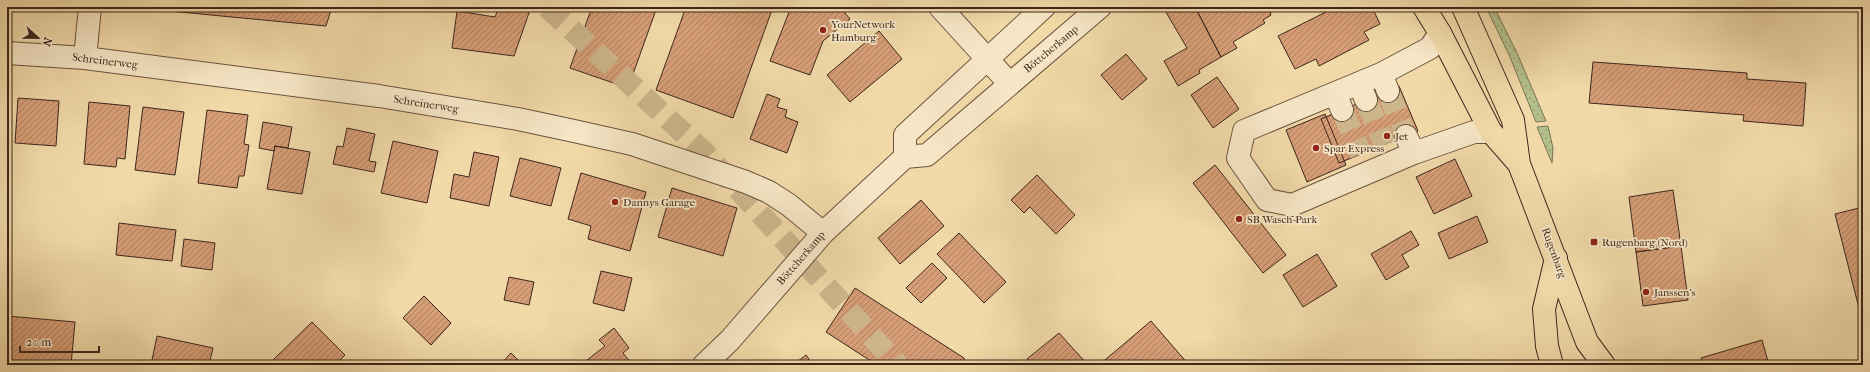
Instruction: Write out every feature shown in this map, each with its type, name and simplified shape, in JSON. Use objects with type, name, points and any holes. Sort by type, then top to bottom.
[{"type":"main road","name":"Rugenbarg","points":[[1424,7],[1440,33],[1491,132],[1519,164]]},
{"type":"main road","name":"Rugenbarg","points":[[1463,7],[1513,120],[1519,164],[1587,342],[1604,365]]},
{"type":"main road","points":[[1552,365],[1547,346],[1544,309],[1556,258]]},
{"type":"main road","name":"Rugenbarg","points":[[1586,365],[1587,342]]},
{"type":"street","points":[[85,58],[90,7]]},
{"type":"street","points":[[940,7],[1010,84]]},
{"type":"street","points":[[905,157],[905,135],[1044,7]]},
{"type":"street","name":"Böttcherkamp","points":[[704,365],[730,340],[823,233],[905,157],[927,155],[1100,7]]},
{"type":"street","points":[[1440,33],[1430,48],[1384,82],[1338,101],[1244,131],[1238,158],[1267,200],[1292,205],[1364,163],[1410,144],[1474,132],[1491,132]]},
{"type":"street","name":"Schreinerweg","points":[[7,53],[85,58],[379,96],[518,119],[581,132],[632,144],[746,182],[769,192],[789,205],[823,233]]},
{"type":"green space","points":[[1486,7],[1494,7],[1517,53],[1546,121],[1536,122],[1510,57]]},
{"type":"green space","points":[[1548,126],[1553,148],[1552,163],[1537,127]]},
{"type":"building","points":[[148,7],[332,7],[326,26],[148,9]]},
{"type":"building","points":[[499,7],[521,7],[530,10],[514,56],[452,48],[457,11],[495,17]]},
{"type":"building","points":[[592,7],[657,7],[628,88],[570,68]]},
{"type":"building","points":[[686,7],[773,7],[733,118],[656,90]]},
{"type":"building","points":[[791,7],[840,7],[850,19],[823,41],[810,75],[770,61]]},
{"type":"building","points":[[1163,7],[1195,7],[1221,57],[1199,70],[1200,73],[1178,86],[1164,61],[1187,48]]},
{"type":"building","points":[[1195,7],[1279,7],[1270,12],[1271,15],[1263,20],[1265,23],[1233,42],[1237,48],[1221,57]]},
{"type":"building","points":[[1324,7],[1372,7],[1380,24],[1364,32],[1369,40],[1319,66],[1316,59],[1295,69],[1278,36],[1326,12]]},
{"type":"building","points":[[1856,7],[1863,7],[1863,27]]},
{"type":"building","points":[[879,31],[902,59],[850,102],[827,75]]},
{"type":"building","points":[[1126,54],[1147,79],[1122,100],[1101,75]]},
{"type":"building","points":[[1593,62],[1747,73],[1747,79],[1806,83],[1803,126],[1743,121],[1744,115],[1589,103]]},
{"type":"building","points":[[1217,77],[1239,109],[1213,128],[1191,95]]},
{"type":"building","points":[[1399,86],[1418,131],[1339,163],[1321,119]]},
{"type":"building","points":[[767,94],[780,99],[777,107],[787,110],[785,117],[798,122],[787,153],[750,139]]},
{"type":"building","points":[[18,98],[59,101],[56,146],[15,143]]},
{"type":"building","points":[[89,102],[130,106],[125,159],[117,158],[116,167],[84,164]]},
{"type":"building","points":[[143,107],[184,112],[175,175],[135,170]]},
{"type":"building","points":[[207,110],[248,115],[244,144],[249,145],[244,176],[239,176],[237,188],[198,183]]},
{"type":"building","name":"Spar Express","points":[[1325,114],[1346,165],[1307,182],[1286,130]]},
{"type":"building","points":[[263,122],[292,127],[288,148],[275,146],[274,151],[259,148]]},
{"type":"building","points":[[347,128],[375,134],[369,161],[376,162],[374,172],[333,164],[337,146],[343,147]]},
{"type":"building","points":[[393,141],[438,151],[427,203],[381,193]]},
{"type":"building","points":[[275,146],[310,152],[302,194],[267,189]]},
{"type":"building","points":[[474,152],[499,157],[489,206],[450,198],[454,174],[469,177]]},
{"type":"building","points":[[520,158],[561,168],[551,206],[510,196]]},
{"type":"building","points":[[1455,159],[1472,196],[1434,214],[1416,177]]},
{"type":"building","name":"SB Wasch-Park","points":[[1215,165],[1286,255],[1263,273],[1193,183]]},
{"type":"building","points":[[581,173],[646,192],[630,251],[588,239],[591,226],[568,219]]},
{"type":"building","points":[[1037,175],[1075,215],[1056,234],[1030,207],[1024,213],[1011,200]]},
{"type":"building","points":[[672,188],[737,208],[723,256],[658,237]]},
{"type":"building","points":[[1673,190],[1681,246],[1636,252],[1629,197]]},
{"type":"building","points":[[921,200],[944,226],[900,264],[878,238]]},
{"type":"building","points":[[1863,207],[1863,324],[1835,214]]},
{"type":"building","points":[[1477,216],[1488,242],[1449,259],[1438,233]]},
{"type":"building","points":[[119,223],[176,230],[172,261],[116,255]]},
{"type":"building","points":[[1411,231],[1419,245],[1402,255],[1409,267],[1386,280],[1371,254]]},
{"type":"building","points":[[959,233],[1006,282],[984,303],[937,254]]},
{"type":"building","points":[[184,239],[215,243],[212,270],[181,266]]},
{"type":"building","points":[[1681,246],[1688,300],[1643,306],[1636,252]]},
{"type":"building","points":[[1317,254],[1337,286],[1303,307],[1283,275]]},
{"type":"building","points":[[932,263],[947,278],[921,303],[906,288]]},
{"type":"building","points":[[601,271],[632,278],[624,311],[593,303]]},
{"type":"building","points":[[509,277],[534,282],[529,305],[504,300]]},
{"type":"building","points":[[855,288],[964,358],[965,365],[877,365],[826,332]]},
{"type":"building","points":[[424,296],[451,323],[431,345],[403,318]]},
{"type":"building","points":[[7,316],[75,322],[71,365],[7,363]]},
{"type":"building","points":[[1151,321],[1189,365],[1099,365]]},
{"type":"building","points":[[312,322],[345,355],[335,365],[276,365],[272,361]]},
{"type":"building","points":[[614,328],[629,348],[623,353],[631,363],[629,365],[590,365],[586,361],[605,346],[599,340]]},
{"type":"building","points":[[1059,333],[1088,365],[1033,365],[1027,359]]},
{"type":"building","points":[[157,336],[213,348],[209,365],[151,365]]},
{"type":"building","points":[[1762,340],[1769,365],[1703,365],[1701,358]]},
{"type":"building","points":[[511,353],[523,365],[500,365]]},
{"type":"building","points":[[806,355],[813,365],[793,365]]},
{"type":"tunnel","points":[[547,7],[705,153],[898,365]]},
{"type":"tunnel","points":[[1388,91],[1406,136]]},
{"type":"tunnel","points":[[1366,100],[1385,145]]},
{"type":"tunnel","points":[[1342,110],[1361,154]]},
{"type":"place","name":"YourNetwork Hamburg","points":[[823,30]]},
{"type":"place","name":"Jet","points":[[1387,136]]},
{"type":"place","name":"Spar Express","points":[[1316,148]]},
{"type":"place","name":"Dannys Garage","points":[[615,202]]},
{"type":"place","name":"SB Wasch-Park","points":[[1239,219]]},
{"type":"place","name":"Rugenbarg (Nord)","points":[[1594,242]]},
{"type":"place","name":"Janssen's","points":[[1646,292]]}]
